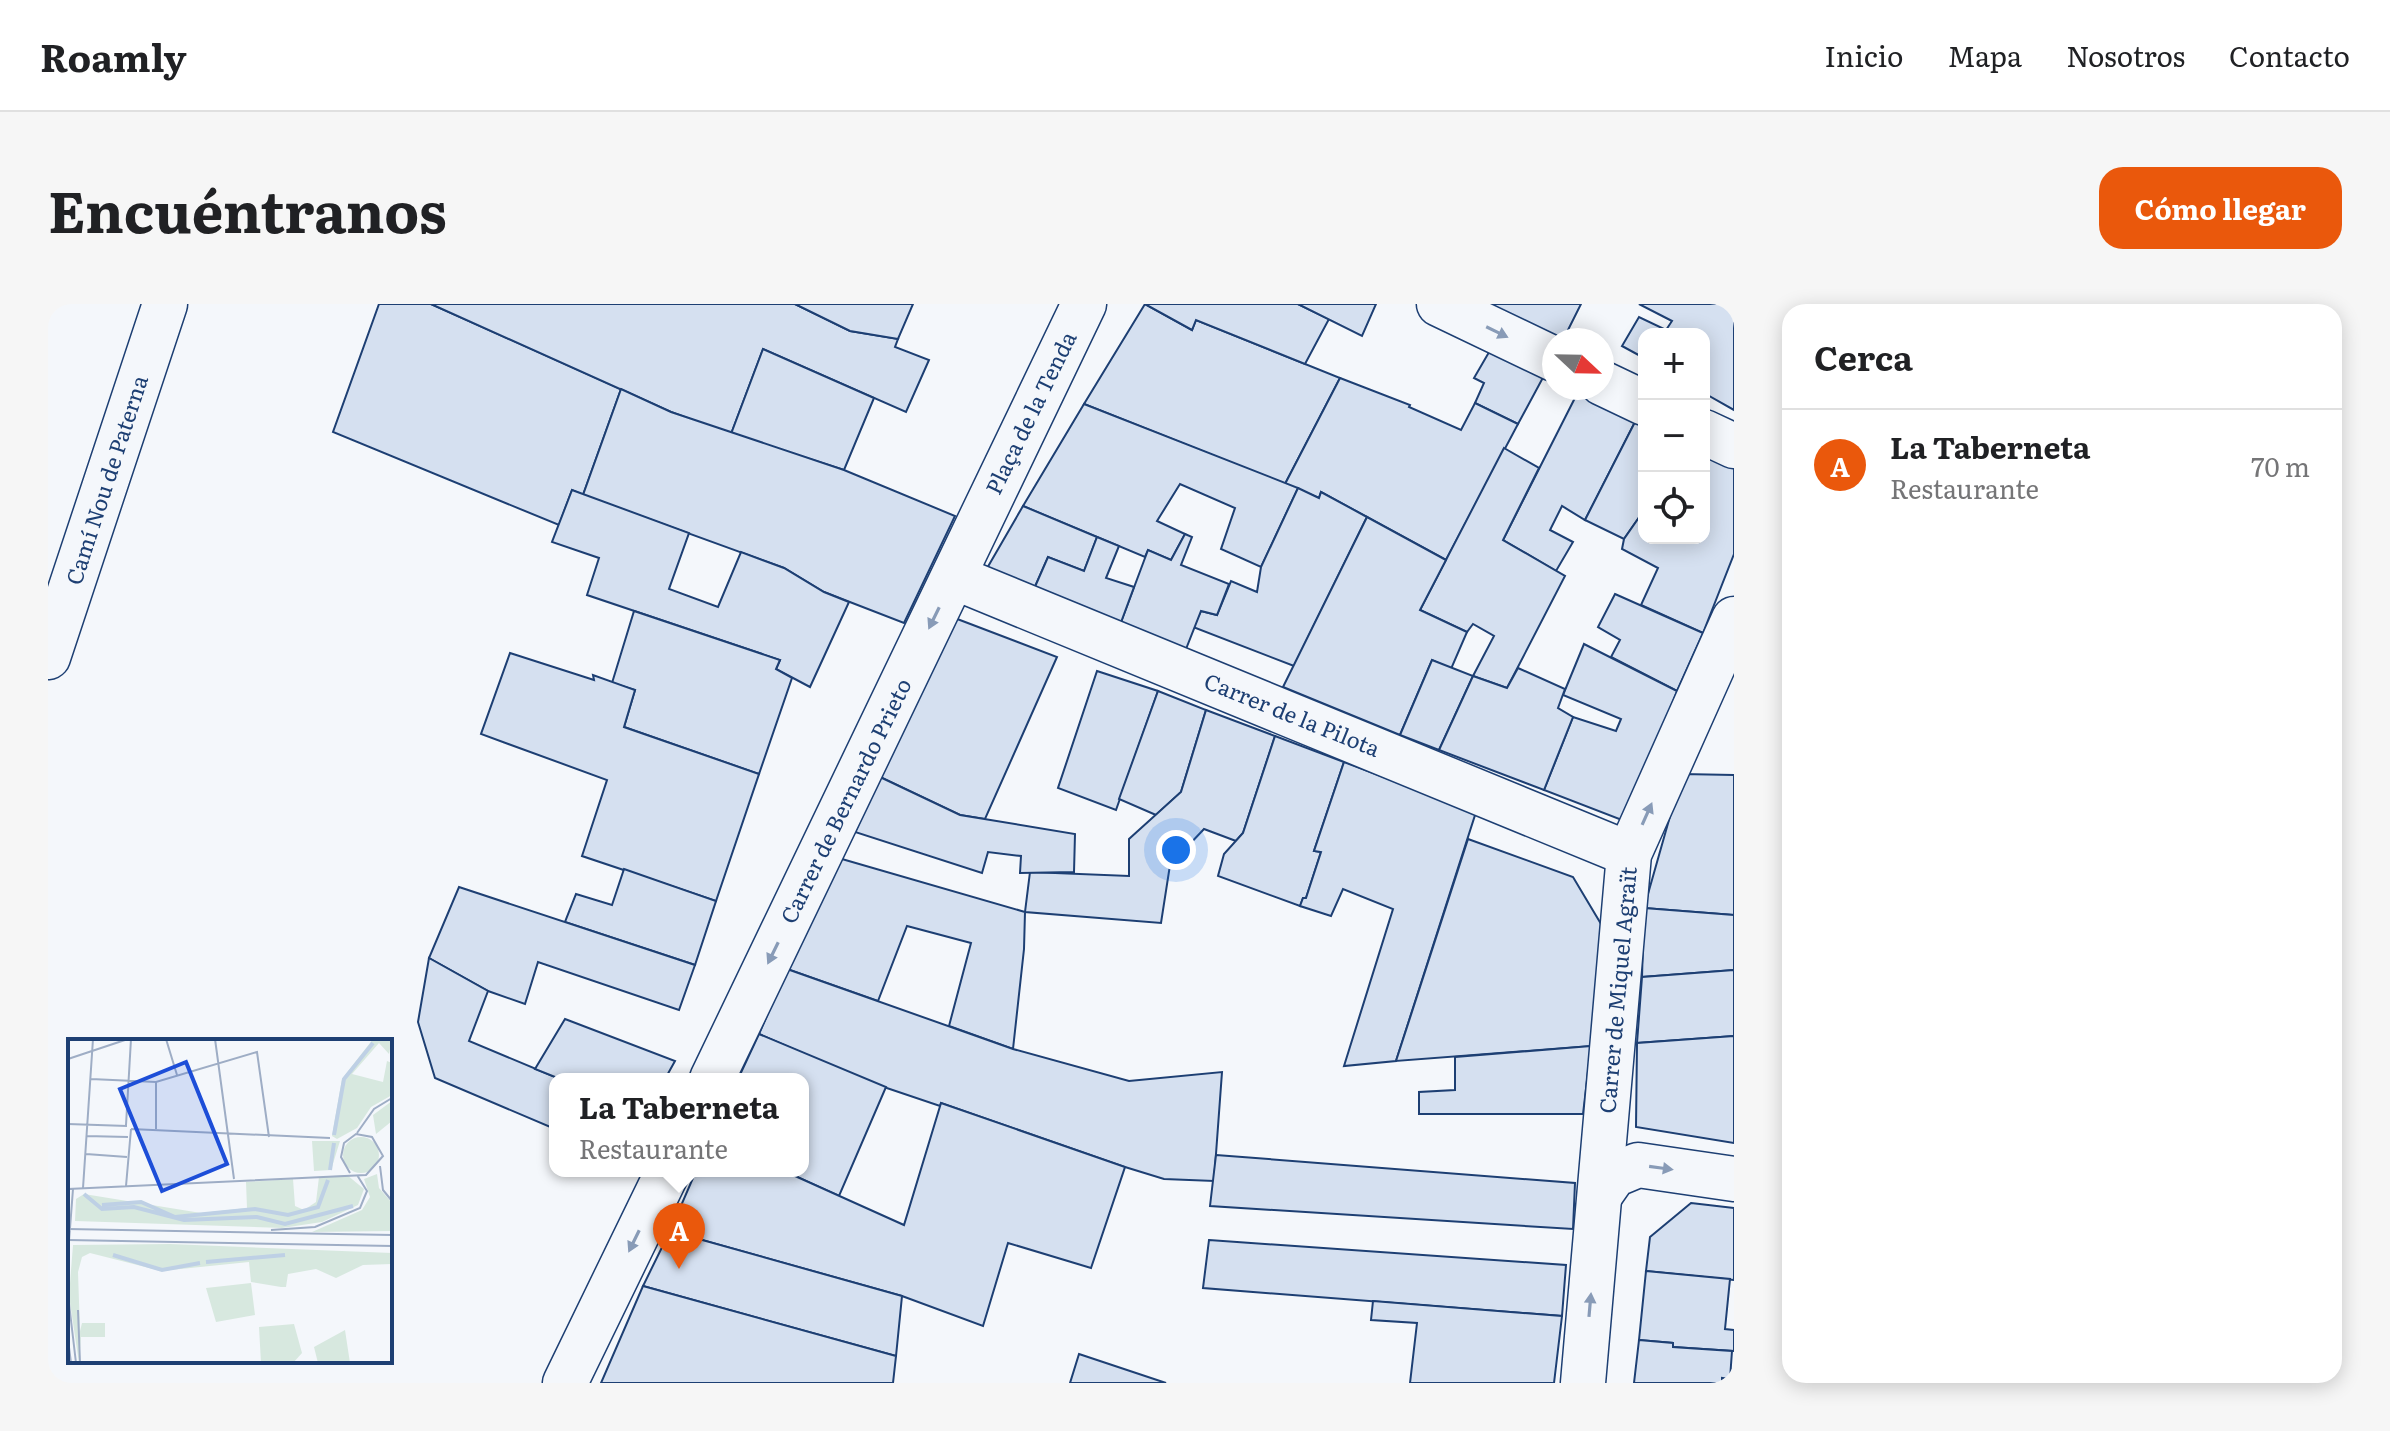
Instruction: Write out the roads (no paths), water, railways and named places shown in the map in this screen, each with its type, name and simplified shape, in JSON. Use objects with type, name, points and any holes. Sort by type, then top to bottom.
[{"type":"street","name":"Camí Nou de Paterna","points":[[48,657],[165,304]]},
{"type":"street","name":"Plaça de la Tenda","points":[[979,522],[1084,304]]},
{"type":"street","points":[[1439,304],[1542,353]]},
{"type":"street","points":[[1614,389],[1638,400]]},
{"type":"street","points":[[1710,435],[1734,446]]},
{"type":"street","name":"Carrer de Bernardo Prieto","points":[[715,1073],[979,522]]},
{"type":"street","name":"Carrer de la Pilota","points":[[954,577],[1629,854]]},
{"type":"street","name":"Carrer de Miquel Agraït","points":[[1583,1383],[1629,854],[1734,619]]},
{"type":"street","points":[[1600,1195],[1614,1175],[1638,1165],[1734,1179]]},
{"type":"street","points":[[565,1383],[665,1177]]},
{"type":"place","name":"La Taberneta","points":[[679,1269]]}]
